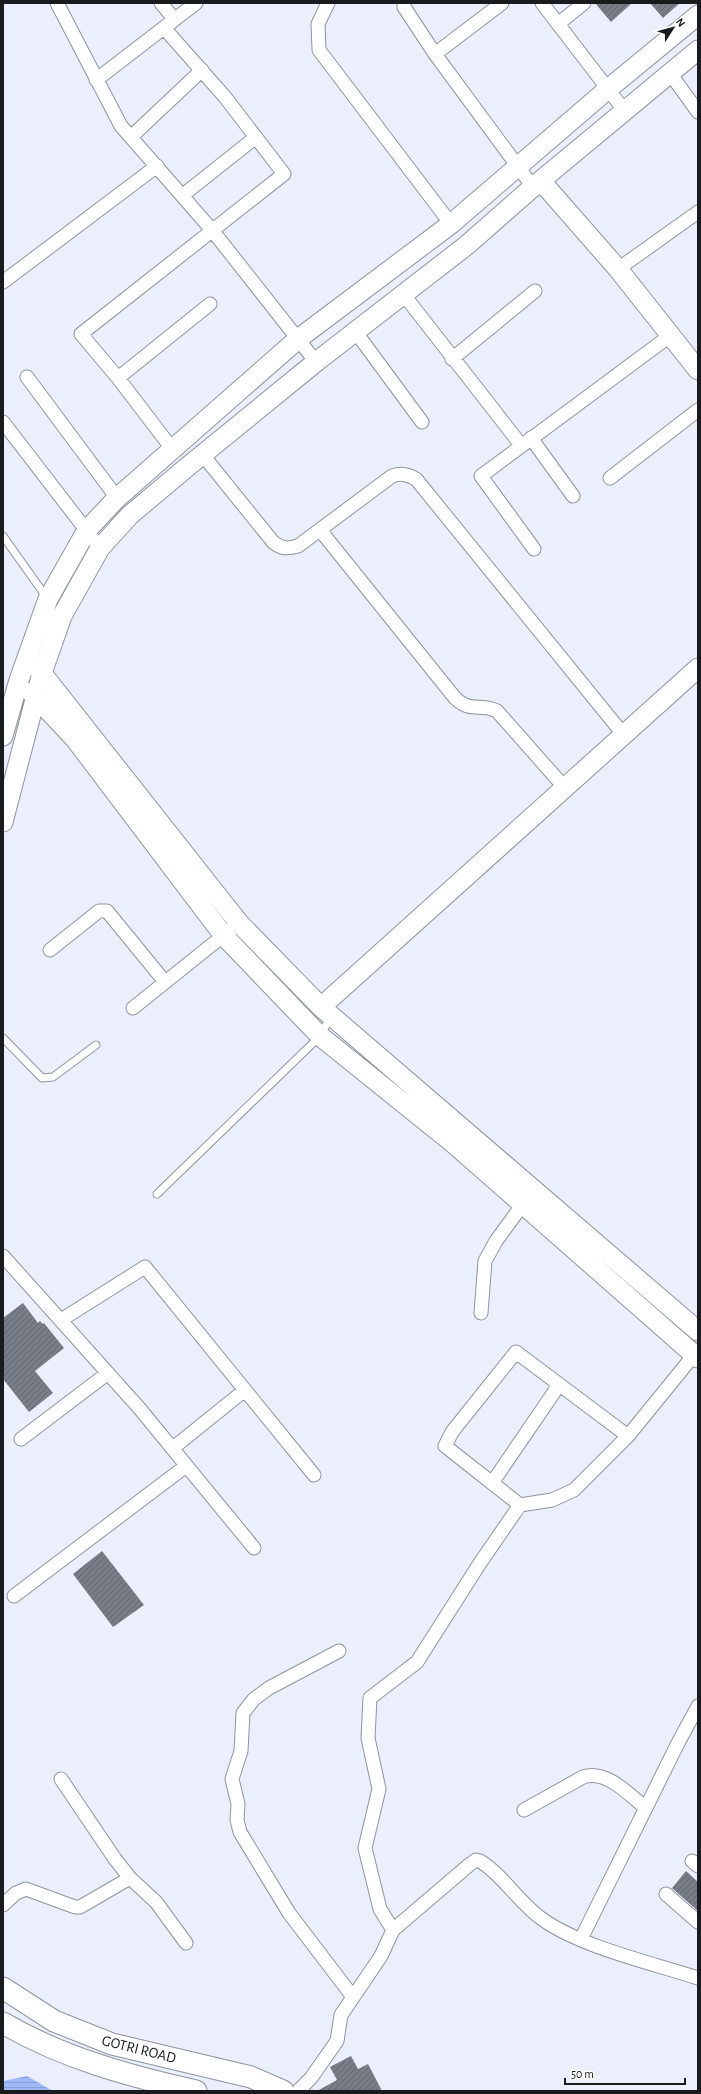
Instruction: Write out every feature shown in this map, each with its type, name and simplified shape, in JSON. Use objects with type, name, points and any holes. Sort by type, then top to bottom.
[{"type":"main road","name":"GOTRI ROAD","points":[[3,1988],[54,2021],[112,2044],[251,2077],[269,2083],[283,2091]]},
{"type":"main road","name":"GOTRI ROAD","points":[[3,2024],[46,2047],[88,2062],[150,2081],[196,2091]]},
{"type":"street","points":[[57,3],[121,126],[212,230],[316,362]]},
{"type":"street","points":[[161,3],[169,24],[202,70],[284,174],[81,334],[118,378],[173,450]]},
{"type":"street","points":[[96,80],[196,3]]},
{"type":"street","points":[[328,3],[318,24],[319,50],[451,224]]},
{"type":"street","points":[[404,3],[404,7],[435,54],[517,167],[537,184],[618,269],[698,370]]},
{"type":"street","points":[[435,54],[502,3]]},
{"type":"street","points":[[542,3],[624,110]]},
{"type":"street","points":[[558,24],[584,3]]},
{"type":"street","points":[[3,822],[10,738],[19,680],[26,656],[48,599],[87,530],[117,498],[298,339],[451,224],[608,88],[698,15]]},
{"type":"street","points":[[10,738],[37,699],[42,673],[62,616],[100,548],[130,515],[202,454],[316,362],[467,245],[669,72],[698,50]]},
{"type":"street","points":[[131,137],[202,70]]},
{"type":"street","points":[[669,72],[698,112]]},
{"type":"street","points":[[182,195],[256,137]]},
{"type":"street","points":[[3,282],[157,166]]},
{"type":"street","points":[[618,269],[698,212]]},
{"type":"street","points":[[452,359],[534,291]]},
{"type":"street","points":[[404,295],[452,359],[573,496]]},
{"type":"street","points":[[118,378],[210,304]]},
{"type":"street","points":[[355,331],[422,422]]},
{"type":"street","points":[[534,549],[480,476],[670,336]]},
{"type":"street","points":[[27,377],[117,498]]},
{"type":"street","points":[[610,478],[698,410]]},
{"type":"street","points":[[3,422],[100,548]]},
{"type":"street","points":[[202,454],[273,542],[280,548],[288,549],[298,546],[392,476],[399,473],[416,479],[623,734]]},
{"type":"street","points":[[320,530],[455,698],[467,707],[484,707],[497,711],[564,788]]},
{"type":"street","points":[[26,656],[42,673],[239,924],[326,1011],[698,1331]]},
{"type":"street","points":[[326,1011],[564,788],[698,668]]},
{"type":"street","points":[[19,680],[75,739],[224,936],[320,1036],[453,1143],[697,1354],[628,1436],[574,1490],[552,1500],[520,1505],[417,1662],[370,1698],[368,1738],[379,1789],[365,1848],[380,1909],[393,1930]]},
{"type":"street","points":[[50,950],[99,911],[107,911],[165,982]]},
{"type":"street","points":[[133,1008],[239,924]]},
{"type":"street","points":[[481,1314],[485,1261],[496,1241],[523,1204]]},
{"type":"street","points":[[3,1256],[108,1372],[173,1448],[186,1466],[254,1548]]},
{"type":"street","points":[[61,1320],[144,1267],[314,1475]]},
{"type":"street","points":[[520,1505],[445,1446],[452,1432],[516,1352],[628,1436]]},
{"type":"street","points":[[21,1439],[108,1372]]},
{"type":"street","points":[[492,1483],[559,1385]]},
{"type":"street","points":[[173,1448],[245,1390]]},
{"type":"street","points":[[14,1596],[186,1466]]},
{"type":"street","points":[[339,1651],[269,1688],[248,1706],[242,1719],[241,1751],[232,1779],[238,1804],[237,1820],[240,1832],[289,1913],[353,1997]]},
{"type":"street","points":[[584,1940],[646,1808],[698,1706]]},
{"type":"street","points":[[524,1810],[591,1774],[604,1776],[646,1808]]},
{"type":"street","points":[[61,1780],[115,1859],[130,1878],[156,1902],[186,1943]]},
{"type":"street","points":[[298,2091],[311,2078],[337,2041],[341,2014],[381,1956],[393,1930],[476,1860],[484,1863],[534,1914],[552,1926],[605,1949],[698,1978]]},
{"type":"street","points":[[3,1905],[16,1893],[26,1889],[76,1907],[130,1878]]},
{"type":"street","points":[[666,1894],[698,1922]]},
{"type":"lane","points":[[3,536],[48,599]]},
{"type":"lane","points":[[157,1194],[320,1036],[326,1011]]},
{"type":"lane","points":[[3,1038],[42,1078],[53,1077],[96,1045]]},
{"type":"water","points":[[27,2076],[53,2091],[3,2091],[3,2081]]},
{"type":"building","points":[[595,3],[632,3],[611,22]]},
{"type":"building","points":[[650,3],[680,3],[663,18]]},
{"type":"building","points":[[23,1303],[38,1323],[40,1321],[43,1324],[44,1323],[64,1348],[35,1371],[53,1393],[29,1412],[3,1379],[3,1318]]},
{"type":"building","points":[[102,1551],[144,1605],[113,1627],[73,1574]]},
{"type":"building","points":[[686,1871],[698,1882],[698,1911],[672,1888]]},
{"type":"building","points":[[351,2056],[358,2069],[368,2064],[382,2091],[317,2091],[337,2080],[330,2067]]}]
